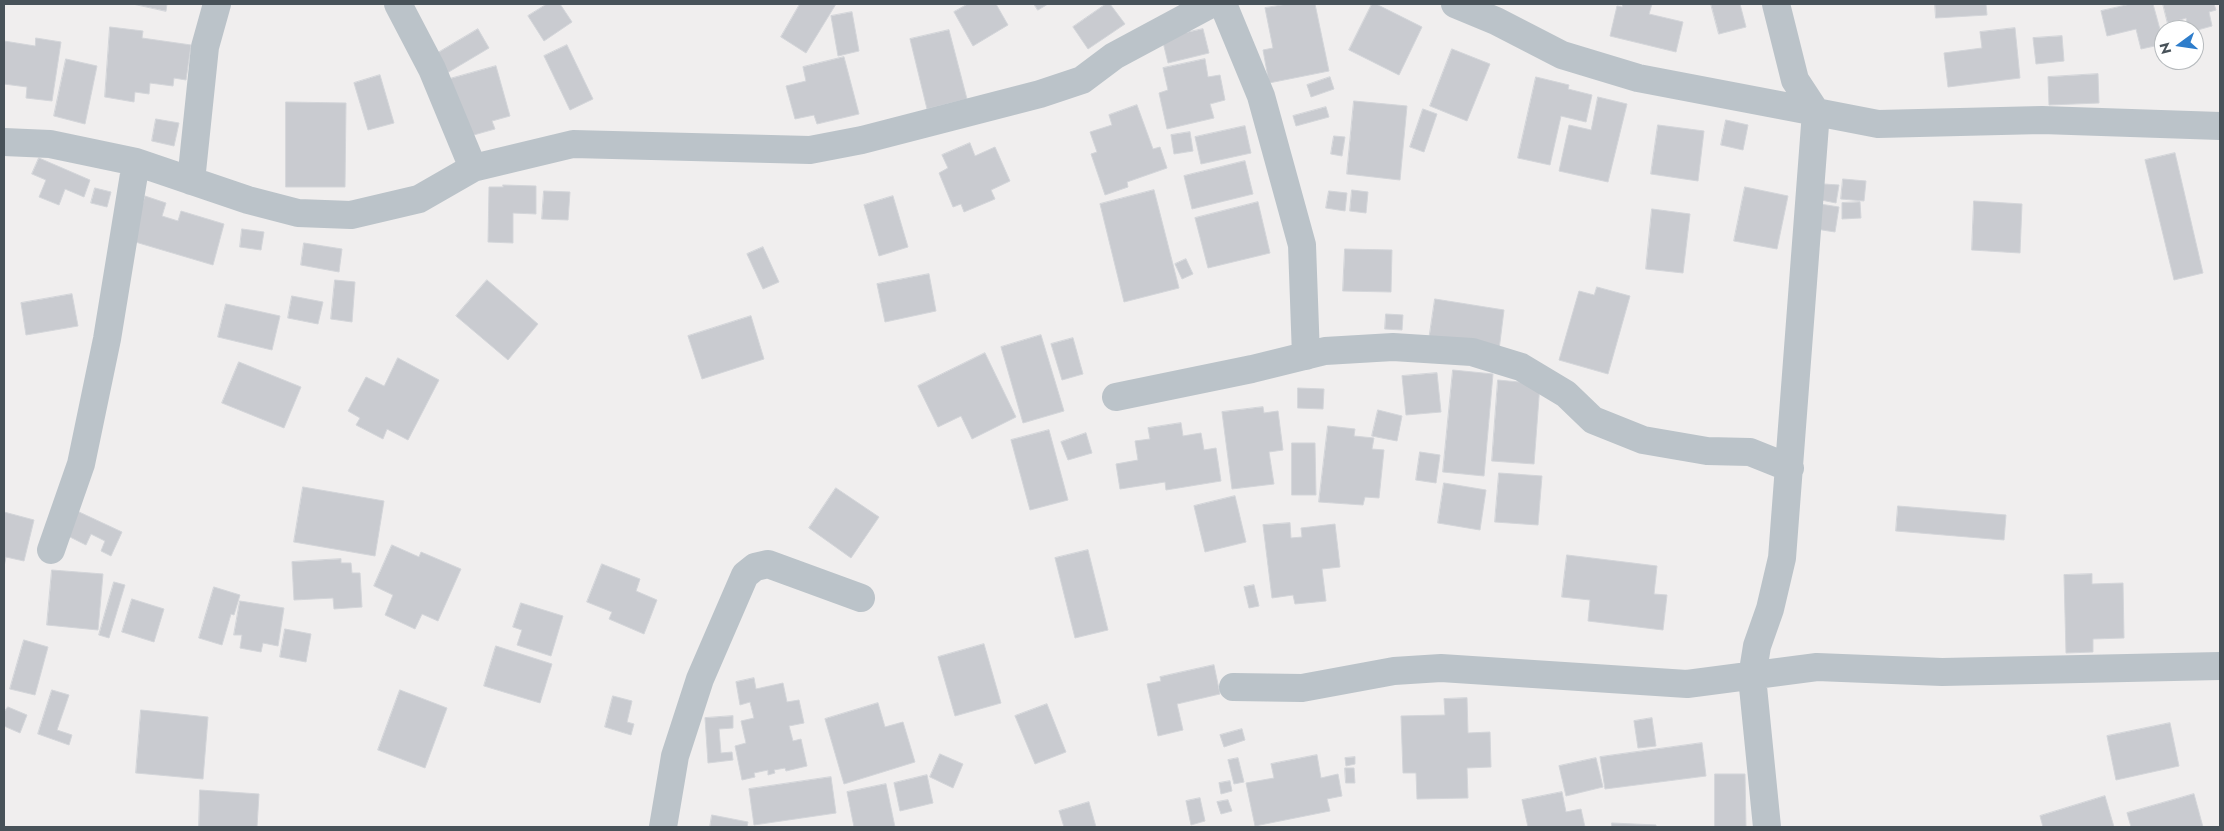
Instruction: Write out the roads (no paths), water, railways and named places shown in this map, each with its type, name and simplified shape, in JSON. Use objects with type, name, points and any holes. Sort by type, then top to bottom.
[{"type":"street","points":[[191,180],[205,47],[217,4]]},
{"type":"street","points":[[398,4],[432,69],[473,168]]},
{"type":"street","points":[[4,142],[50,144],[136,162],[248,200],[298,213],[351,215],[419,199],[473,168],[572,144],[810,150],[862,140],[1040,94],[1082,80],[1114,56],[1211,4]]},
{"type":"street","points":[[1223,4],[1261,96],[1285,177],[1302,245],[1306,356]]},
{"type":"street","points":[[1455,4],[1496,21],[1562,55],[1638,78],[1878,124],[2042,120],[2220,126]]},
{"type":"street","points":[[1767,827],[1752,677],[1757,646],[1770,609],[1782,558],[1816,112],[1795,80],[1776,4]]},
{"type":"street","points":[[51,550],[81,464],[107,339],[136,162]]},
{"type":"street","points":[[1116,397],[1325,351],[1393,347],[1472,352],[1520,367],[1566,394],[1593,420],[1642,440],[1707,451],[1750,452],[1790,468]]},
{"type":"street","points":[[663,827],[675,756],[697,688],[744,575],[755,567],[768,564],[861,598]]},
{"type":"street","points":[[1233,688],[1302,688],[1394,671],[1441,668],[1687,684],[1817,667],[1942,672],[2220,666]]}]
